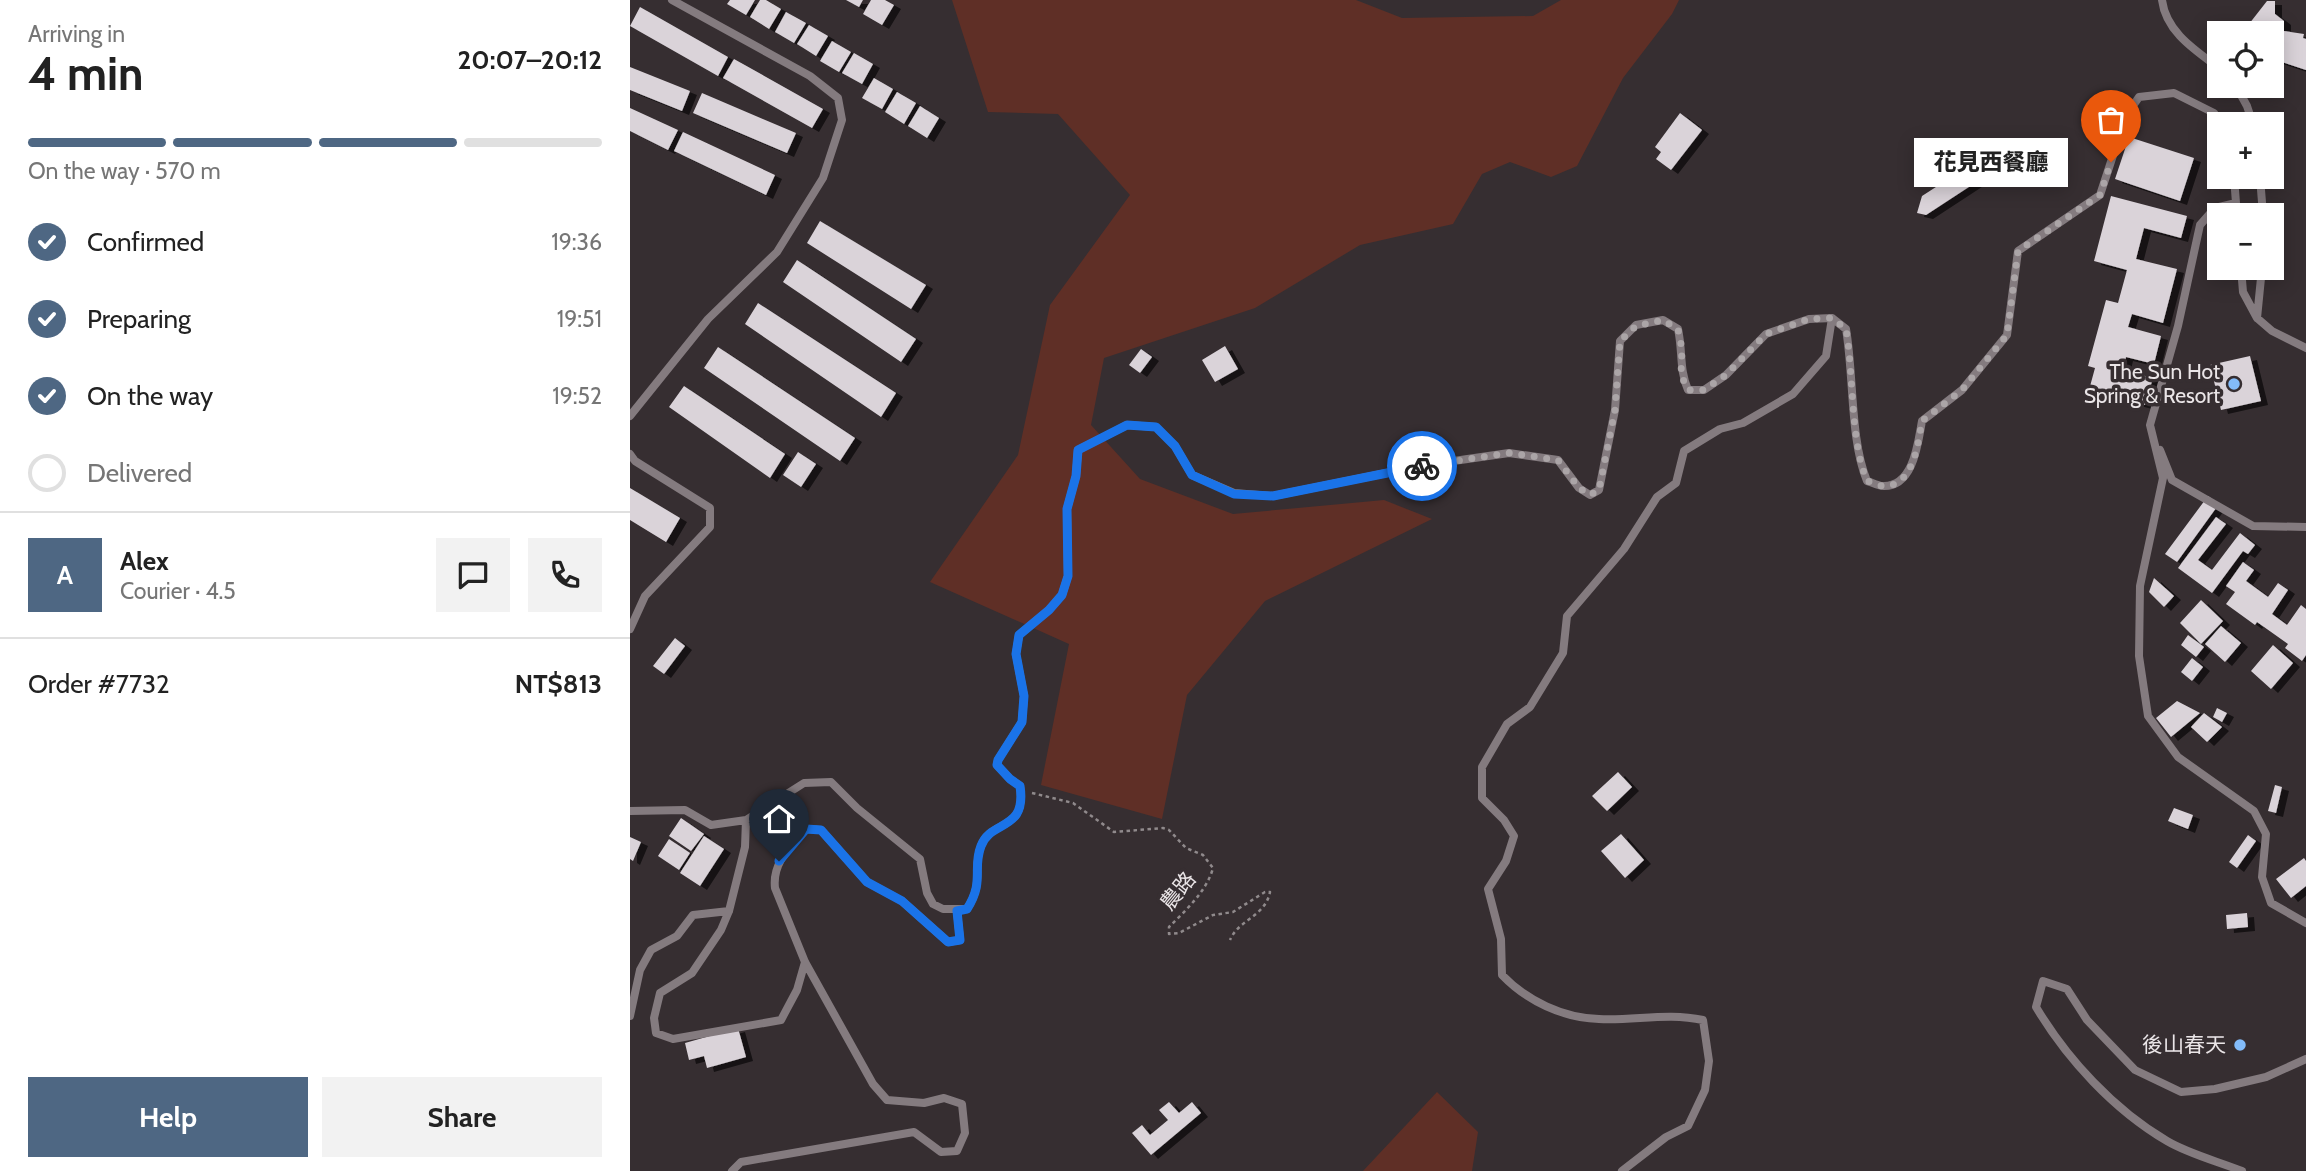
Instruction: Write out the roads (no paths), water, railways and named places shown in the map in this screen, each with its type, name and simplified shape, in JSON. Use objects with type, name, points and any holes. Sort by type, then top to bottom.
[{"type":"lane","points":[[630,416],[708,319],[778,252],[823,178],[842,120],[838,98],[810,76],[672,0]]},
{"type":"lane","points":[[2162,0],[2168,21],[2177,34],[2207,58]]},
{"type":"lane","points":[[630,811],[685,810],[711,825],[746,820],[804,783],[831,782],[857,808],[920,859],[927,894],[933,904],[943,909],[967,909],[976,896],[981,845],[987,837],[1015,817],[1021,806],[1020,786],[997,765],[1022,722],[1024,696],[1016,654],[1019,635],[1049,610],[1062,595],[1068,576],[1067,509],[1076,476],[1078,450],[1127,425],[1156,427],[1175,446],[1192,475],[1234,494],[1273,496],[1426,465],[1509,453],[1558,460],[1579,488],[1590,495],[1599,490],[1615,410],[1620,341],[1636,326],[1663,320],[1678,329],[1682,349],[1681,375],[1688,390],[1704,390],[1726,375],[1766,334],[1809,319],[1832,318],[1846,329],[1859,461],[1867,481],[1883,486],[1899,481],[1914,461],[1922,421],[1962,390],[2007,335],[2018,251],[2100,195],[2126,116],[2139,97],[2174,93],[2212,112]]},
{"type":"lane","points":[[2235,189],[2236,203]]},
{"type":"lane","points":[[2207,217],[2200,225],[2178,326],[2150,425],[2163,478],[2140,586],[2139,656],[2148,716],[2178,757],[2254,811],[2266,834],[2262,877],[2271,903],[2306,923]]},
{"type":"lane","points":[[2242,280],[2244,292],[2257,318],[2272,331],[2306,348]]},
{"type":"lane","points":[[2257,318],[2261,280]]},
{"type":"lane","points":[[1622,1171],[1666,1138],[1688,1126],[1705,1090],[1708,1070],[1703,1020],[1682,1015],[1598,1019],[1555,1010],[1518,991],[1502,975],[1502,939],[1488,889],[1506,862],[1514,836],[1504,820],[1482,797],[1482,767],[1507,724],[1530,707],[1563,653],[1567,616],[1623,549],[1657,497],[1676,483],[1684,450],[1720,429],[1743,423],[1793,394],[1826,356],[1832,318]]},
{"type":"lane","points":[[2150,425],[2172,480],[2253,526],[2306,527]]},
{"type":"lane","points":[[630,454],[635,461],[710,508],[710,527],[645,596],[630,629]]},
{"type":"lane","points":[[746,820],[745,847],[729,911],[721,930],[692,973],[660,993],[654,1018],[656,1033],[673,1039],[781,1020],[797,990],[804,962]]},
{"type":"lane","points":[[732,1171],[741,1162],[914,1132],[941,1152],[957,1151],[965,1133],[962,1104],[944,1098],[924,1103],[887,1100],[873,1084],[804,962],[775,888],[774,877],[779,861],[806,829],[821,830],[867,882],[902,901],[948,942],[960,940],[957,911]]},
{"type":"lane","points":[[630,1016],[640,970],[651,950],[677,936],[693,915],[729,911]]},
{"type":"lane","points":[[2242,1171],[2167,1141],[2109,1098],[2049,1028],[2036,1007],[2043,981],[2067,989],[2087,1020],[2135,1070],[2181,1092],[2215,1089],[2266,1076],[2306,1059]]},
{"type":"place","name":"花見西餐廳","points":[[2111,162]]},
{"type":"place","name":"The Sun Hot Spring & Resort","points":[[2234,384]]},
{"type":"place","name":"後山春天","points":[[2240,1045]]}]
